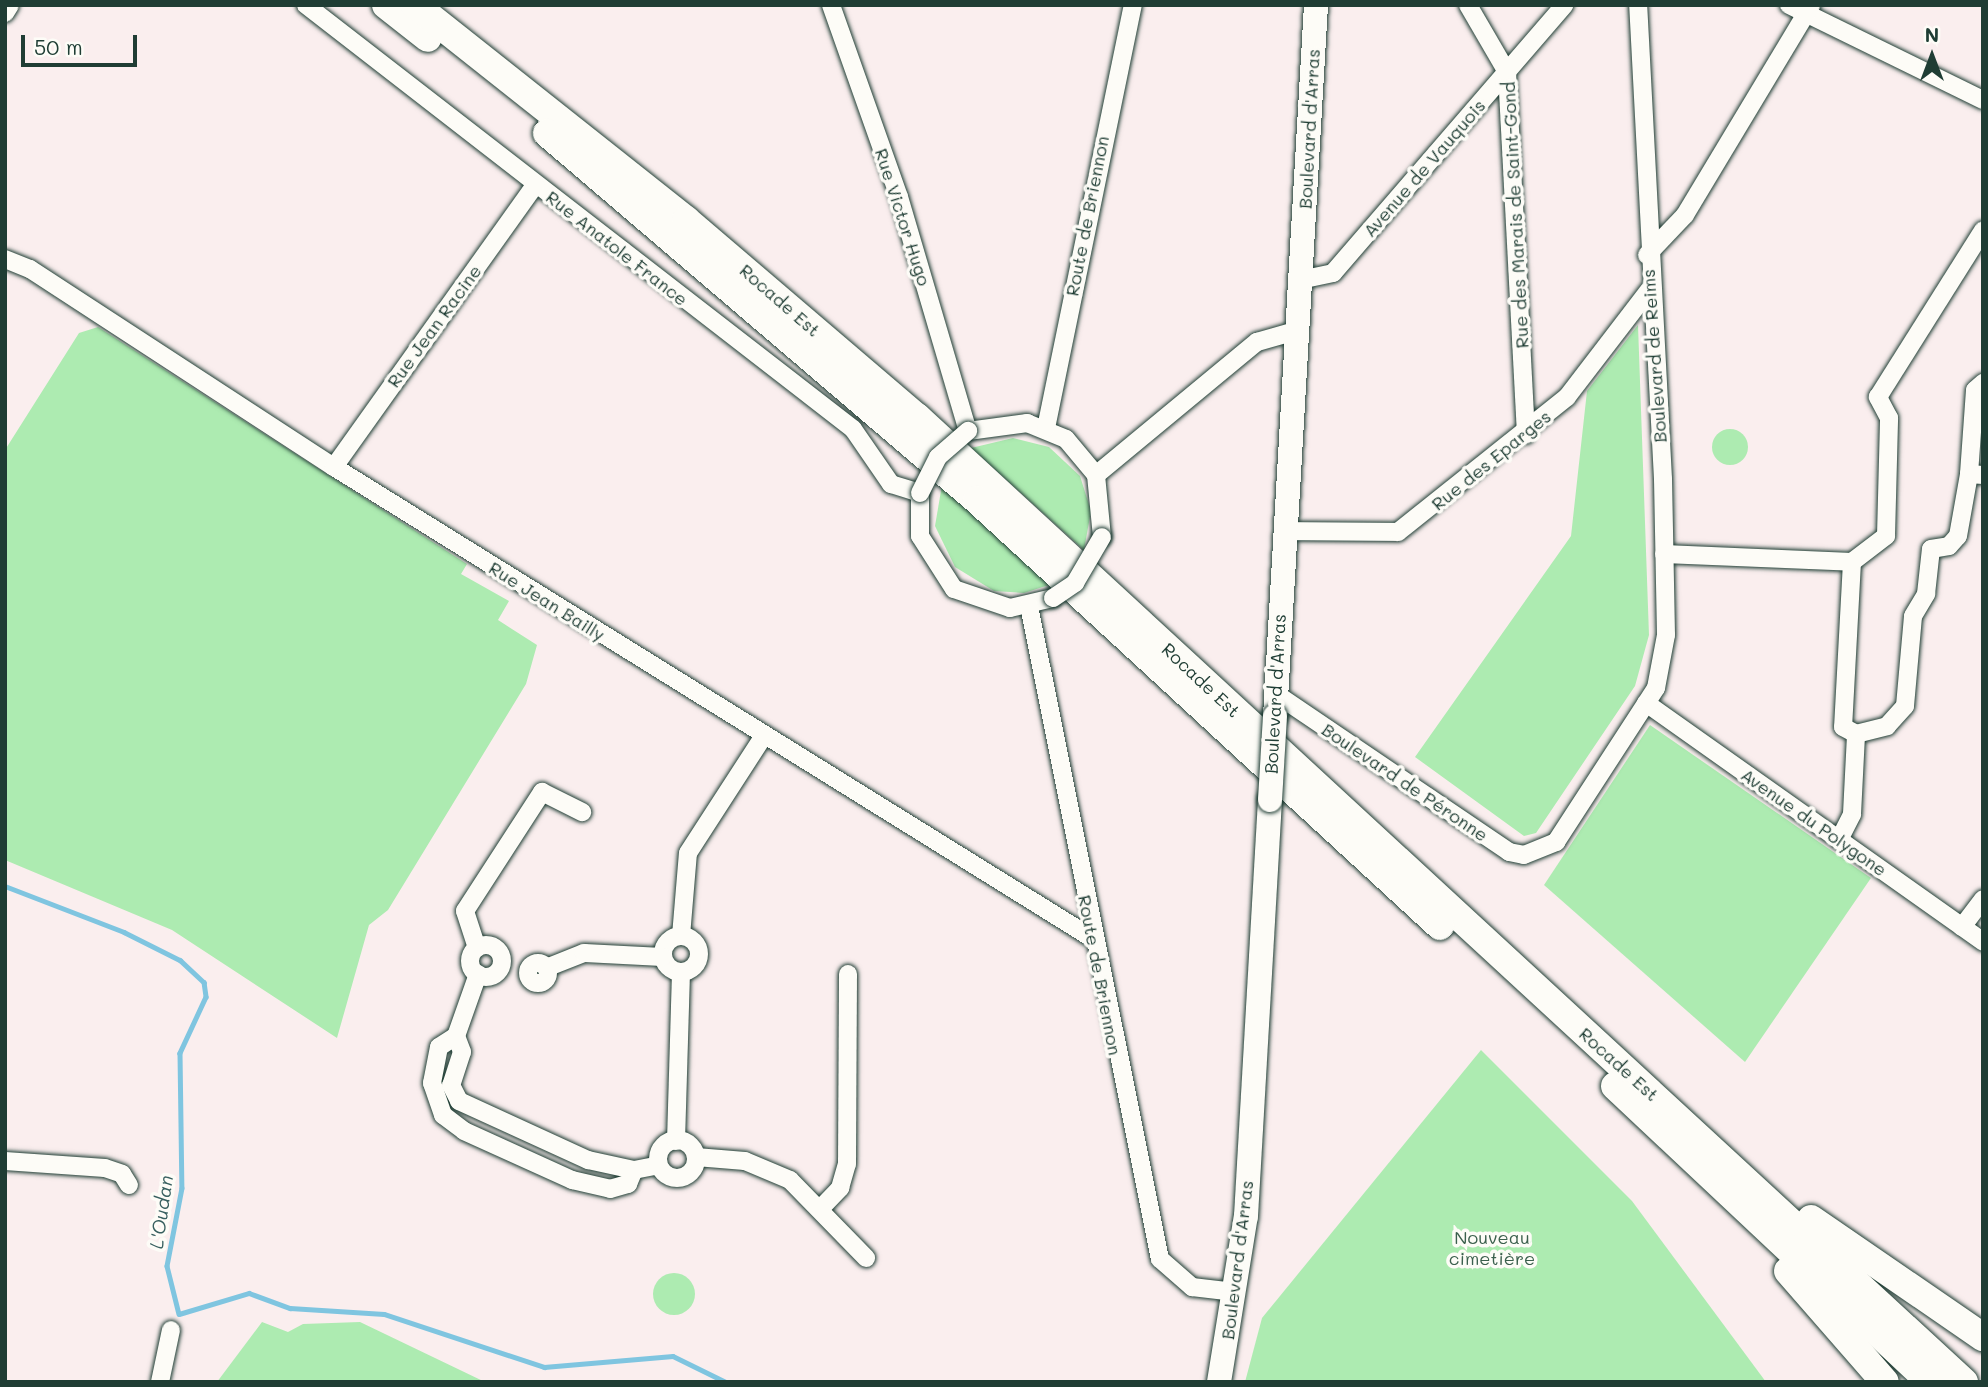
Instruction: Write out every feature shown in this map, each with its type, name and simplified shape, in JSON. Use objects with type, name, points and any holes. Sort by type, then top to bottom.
[{"type":"highway","name":"Rocade Est","points":[[386,5],[655,222],[977,500],[1693,1159],[1930,1382]]},
{"type":"highway","name":"Rocade Est","points":[[415,5],[686,220],[917,417],[1964,1382]]},
{"type":"highway","points":[[1693,1159],[1703,1182],[1885,1382]]},
{"type":"highway","points":[[1751,1185],[1784,1198],[1983,1337]]},
{"type":"main road","name":"Boulevard d'Arras","points":[[1219,1382],[1246,1216],[1283,531],[1316,5]]},
{"type":"street","points":[[5,13],[10,5]]},
{"type":"street","name":"Rue Anatole France","points":[[306,5],[380,56],[534,185],[853,429],[891,484],[920,493]]},
{"type":"street","name":"Rue Victor Hugo","points":[[831,5],[899,197],[968,431]]},
{"type":"street","name":"Route de Briennon","points":[[1046,428],[1133,5]]},
{"type":"street","name":"Rue des Marais de Saint-Gond","points":[[1468,5],[1507,72],[1526,435]]},
{"type":"street","name":"Avenue de Vauquois","points":[[1300,280],[1333,274],[1564,5]]},
{"type":"street","name":"Boulevard de Reims","points":[[1540,852],[1556,842],[1646,704],[1663,669],[1664,554],[1647,255],[1638,5]]},
{"type":"street","points":[[1789,5],[1810,10],[1983,100]]},
{"type":"street","points":[[1647,255],[1685,215],[1810,10]]},
{"type":"street","name":"Rue Jean Racine","points":[[334,467],[534,185]]},
{"type":"street","points":[[1664,554],[1852,562],[1885,536],[1889,418],[1878,397],[1983,230]]},
{"type":"street","name":"Rue Jean Bailly","points":[[5,259],[30,269],[334,467],[763,737],[1092,938]]},
{"type":"street","name":"Rue des Eparges","points":[[1283,531],[1398,532],[1526,435],[1567,397],[1649,290]]},
{"type":"street","points":[[1096,475],[1257,342],[1295,331]]},
{"type":"street","points":[[1852,562],[1843,727],[1856,734],[1887,726],[1905,706],[1913,616],[1926,594],[1931,549],[1948,546],[1965,523],[1976,475],[1975,390],[1983,383]]},
{"type":"street","points":[[1007,422],[1046,428],[1066,439],[1096,475],[1102,537],[1075,583],[1053,598],[1030,606],[971,599],[939,574],[920,536],[920,493],[938,457],[968,431],[1007,422]]},
{"type":"street","name":"Route de Briennon","points":[[1030,606],[1092,938],[1160,1259],[1192,1286],[1235,1292]]},
{"type":"street","name":"Avenue du Polygone","points":[[1646,704],[1983,942]]},
{"type":"street","name":"Boulevard de Péronne","points":[[1275,705],[1509,852],[1540,852]]},
{"type":"street","points":[[1839,839],[1852,814],[1856,734]]},
{"type":"street","points":[[681,936],[688,853],[763,737]]},
{"type":"street","points":[[582,812],[541,792],[465,911],[477,948],[471,958],[478,974],[456,1036],[435,1056],[433,1098],[464,1131],[572,1180],[610,1189],[628,1184],[635,1170]]},
{"type":"street","points":[[1962,927],[1983,899]]},
{"type":"street","points":[[663,957],[668,942],[681,936],[695,942],[700,956],[692,969],[681,972]]},
{"type":"street","points":[[477,948],[494,947],[501,966]]},
{"type":"street","points":[[501,966],[528,972],[537,963],[546,968],[584,953],[663,957],[681,972]]},
{"type":"street","points":[[478,974],[490,976],[501,966]]},
{"type":"street","points":[[677,1141],[681,972]]},
{"type":"street","points":[[821,1208],[840,1188],[847,1164],[848,974]]},
{"type":"street","points":[[456,1036],[462,1052],[451,1085],[459,1101],[588,1160],[635,1170],[659,1165]]},
{"type":"street","points":[[677,1141],[689,1145],[696,1157],[692,1171],[681,1178],[667,1176],[659,1165],[660,1152],[677,1141]]},
{"type":"street","points":[[696,1157],[760,1166],[790,1180],[821,1208],[866,1258]]},
{"type":"street","points":[[5,1161],[105,1168],[122,1174],[129,1185]]},
{"type":"street","points":[[160,1382],[171,1330]]},
{"type":"green space","points":[[1638,325],[1649,635],[1635,686],[1536,833],[1524,836],[1415,757],[1571,536],[1587,391]]},
{"type":"green space","points":[[98,327],[467,564],[461,574],[509,601],[498,620],[537,645],[526,684],[388,910],[369,925],[337,1038],[172,930],[5,860],[5,450],[79,333]]},
{"type":"green space","points":[[1730,429],[1742,435],[1748,447],[1742,459],[1730,465],[1718,459],[1712,447],[1718,435]]},
{"type":"green space","points":[[1013,438],[1049,447],[1080,476],[1091,511],[1084,550],[971,448]]},
{"type":"green space","points":[[942,485],[1049,585],[1024,593],[994,591],[955,567],[935,526]]},
{"type":"green space","points":[[1650,725],[1871,878],[1745,1062],[1544,885]]},
{"type":"green space","name":"Nouveau cimetière","points":[[1481,1050],[1632,1201],[1766,1382],[1245,1382],[1262,1318]]},
{"type":"green space","points":[[674,1273],[688,1280],[695,1294],[688,1308],[674,1315],[660,1308],[653,1294],[660,1280]]},
{"type":"green space","points":[[262,1322],[288,1332],[303,1324],[360,1322],[485,1382],[217,1382]]},
{"type":"waterway","name":"L'Oudan","points":[[5,886],[124,932],[180,960],[204,982],[206,997],[180,1053],[182,1188],[167,1266],[179,1314],[249,1293],[290,1308],[384,1314],[544,1367],[673,1356],[726,1382]]}]
